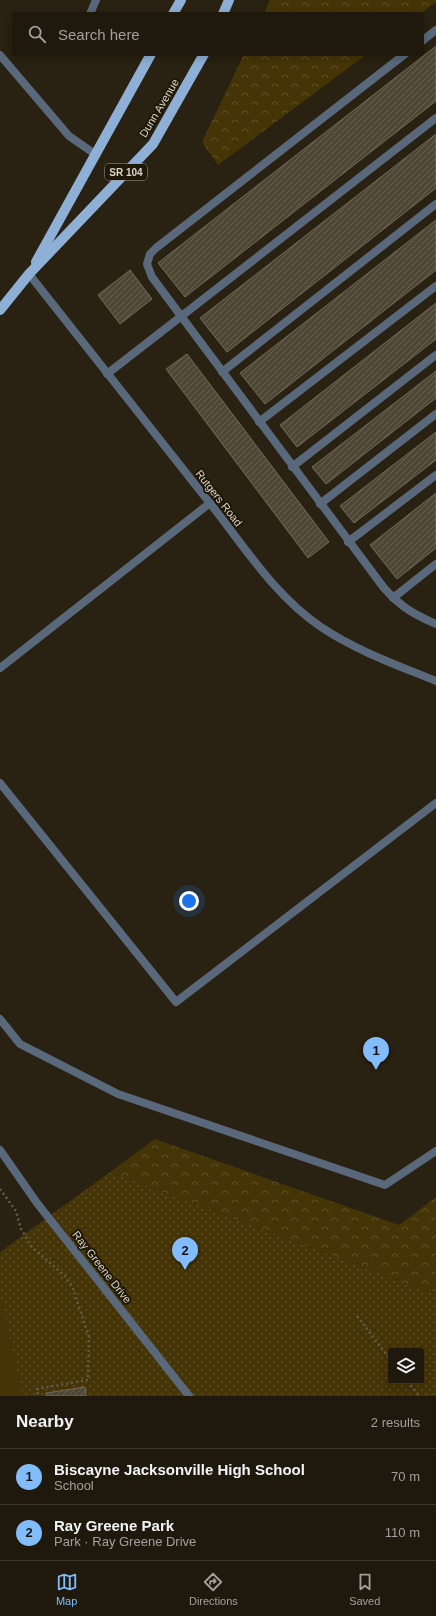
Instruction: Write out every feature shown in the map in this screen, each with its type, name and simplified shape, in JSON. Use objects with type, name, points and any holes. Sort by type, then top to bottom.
[{"type":"main road","points":[[175,12],[181,0]]},
{"type":"main road","points":[[224,12],[229,0]]},
{"type":"main road","name":"Dunn Avenue","points":[[29,274],[150,56]]},
{"type":"main road","name":"Dunn Avenue","points":[[0,310],[29,274],[153,144],[203,56]]},
{"type":"street","points":[[91,12],[96,0]]},
{"type":"street","points":[[424,39],[436,30]]},
{"type":"street","points":[[0,55],[69,136],[95,154]]},
{"type":"street","points":[[402,56],[150,254],[147,259],[148,270],[348,542],[396,602],[408,610],[436,624]]},
{"type":"street","points":[[106,374],[436,118]]},
{"type":"street","points":[[222,372],[436,204]]},
{"type":"street","name":"Rutgers Road","points":[[29,274],[106,374],[210,503],[268,579],[293,605],[320,627],[354,648],[436,681]]},
{"type":"street","points":[[259,422],[436,286]]},
{"type":"street","points":[[292,467],[436,355]]},
{"type":"street","points":[[320,504],[436,414]]},
{"type":"street","points":[[348,542],[436,475]]},
{"type":"street","points":[[0,668],[210,503]]},
{"type":"street","points":[[393,598],[436,564]]},
{"type":"street","points":[[0,784],[176,1002],[436,803]]},
{"type":"street","points":[[0,1019],[20,1044],[118,1094],[385,1185],[436,1151]]},
{"type":"street","name":"Ray Greene Drive","points":[[0,1150],[37,1203],[189,1396]]},
{"type":"path","points":[[0,1189],[16,1211],[21,1229],[32,1247],[65,1276],[72,1286],[89,1337],[88,1380],[37,1390],[38,1396]]},
{"type":"path","points":[[357,1316],[388,1356]]},
{"type":"path","points":[[410,1384],[419,1396]]},
{"type":"green space","points":[[270,0],[436,0],[436,2],[423,12],[265,12]]},
{"type":"green space","points":[[243,56],[364,56],[218,165],[202,142]]},
{"type":"green space","points":[[155,1139],[399,1225],[436,1197],[436,1287],[429,1292],[110,1172]]},
{"type":"green space","points":[[110,1172],[429,1292],[436,1287],[436,1396],[0,1396],[0,1252]]},
{"type":"green space","points":[[0,1292],[23,1396],[0,1396]]},
{"type":"building","points":[[436,46],[436,101],[185,297],[158,263]]},
{"type":"building","points":[[436,134],[436,188],[227,352],[200,318]]},
{"type":"building","points":[[436,220],[436,270],[265,404],[240,373]]},
{"type":"building","points":[[130,270],[152,299],[120,324],[98,295]]},
{"type":"building","points":[[436,303],[436,339],[297,447],[280,425]]},
{"type":"building","points":[[187,354],[329,542],[308,558],[166,369]]},
{"type":"building","points":[[436,371],[436,398],[326,484],[312,467]]},
{"type":"building","points":[[436,432],[436,460],[354,523],[340,506]]},
{"type":"building","points":[[436,493],[436,548],[397,579],[370,545]]},
{"type":"building","points":[[85,1387],[86,1396],[46,1396],[46,1393]]},
{"type":"place","name":"Biscayne Jacksonville High School","points":[[376,1070]]},
{"type":"place","name":"Ray Greene Park","points":[[185,1270]]}]
